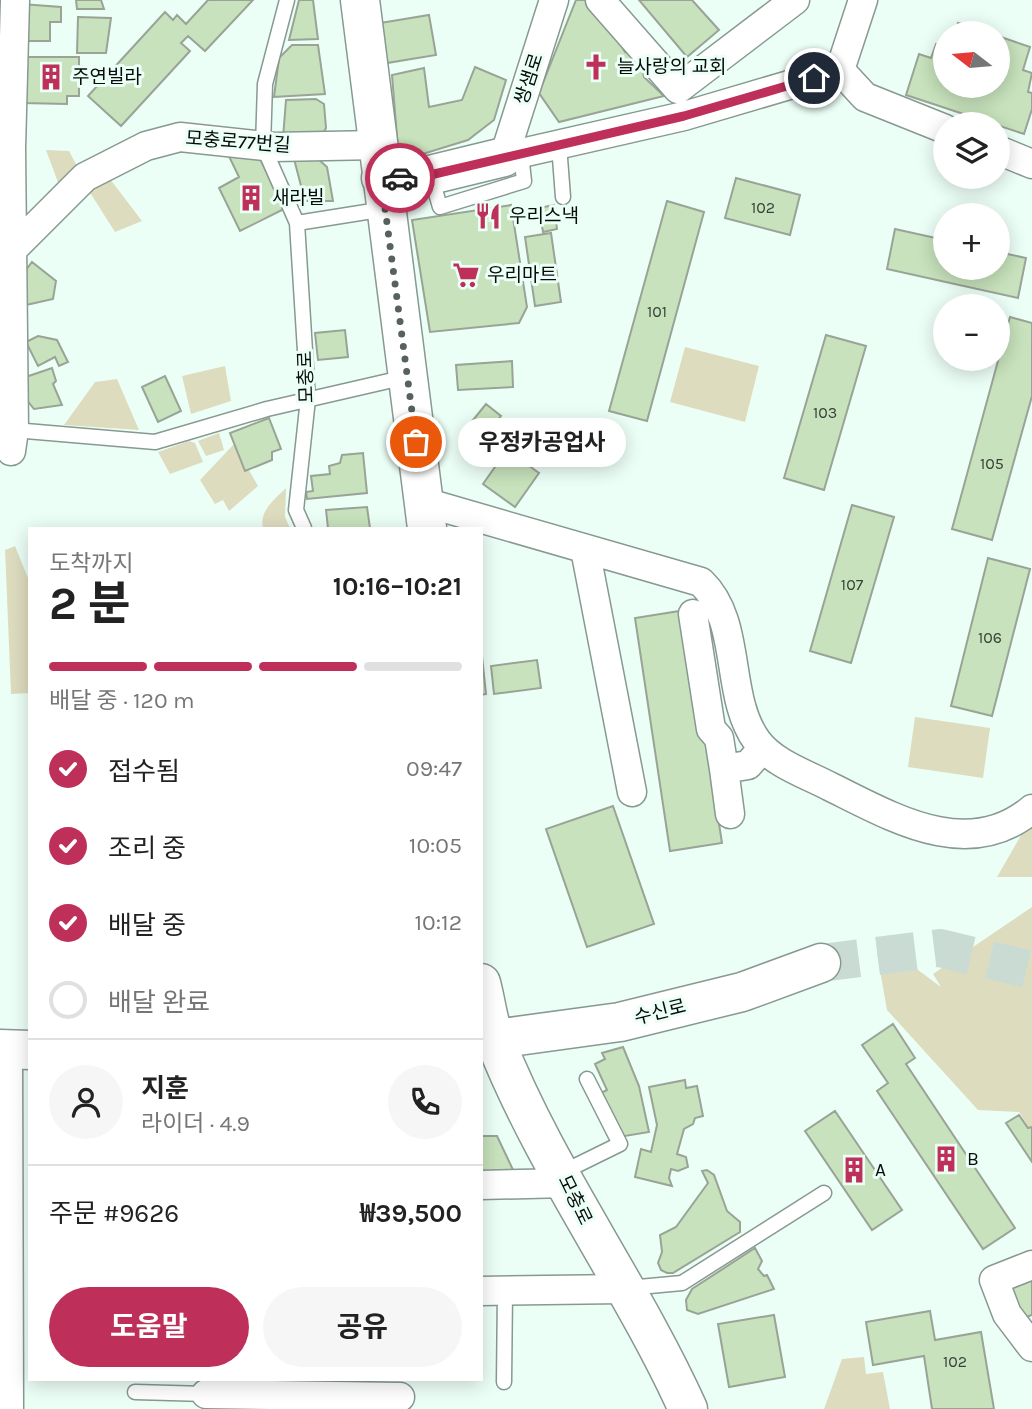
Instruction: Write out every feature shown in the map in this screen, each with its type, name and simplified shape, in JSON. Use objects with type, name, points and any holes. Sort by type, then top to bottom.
[{"type":"main road","points":[[360,0],[406,377],[426,515]]},
{"type":"main road","points":[[381,177],[430,175],[513,156]]},
{"type":"main road","name":"수신로","points":[[488,1039],[620,1022],[742,992],[821,963]]},
{"type":"main road","name":"모충로","points":[[483,999],[488,1039],[564,1178],[594,1240],[669,1367],[688,1409]]},
{"type":"street","points":[[13,441],[12,250],[6,148],[15,0]]},
{"type":"street","name":"쌍샘로","points":[[513,156],[554,0]]},
{"type":"street","points":[[600,0],[678,89],[795,0]]},
{"type":"street","points":[[840,70],[863,0]]},
{"type":"street","points":[[513,156],[684,116],[840,70]]},
{"type":"street","points":[[840,70],[865,97],[933,124]]},
{"type":"street","name":"모충로77번길","points":[[12,250],[85,177],[134,150],[180,137],[263,146],[381,177]]},
{"type":"street","points":[[1010,155],[1032,164]]},
{"type":"street","points":[[426,515],[482,527]]},
{"type":"street","points":[[483,527],[586,549],[701,582],[712,593],[721,609],[745,715],[763,748],[771,755],[898,821],[936,833],[970,834],[999,829],[1018,820],[1032,809]]},
{"type":"street","points":[[586,549],[632,792]]},
{"type":"street","points":[[693,614],[711,729],[719,738],[730,814]]},
{"type":"street","points":[[724,769],[748,765],[763,748]]},
{"type":"street","points":[[9,1409],[19,1290],[19,1187],[13,1050]]},
{"type":"street","points":[[483,1185],[564,1178]]},
{"type":"street","points":[[1029,1336],[1007,1314],[994,1280],[1032,1265]]},
{"type":"street","points":[[493,1291],[623,1289]]},
{"type":"street","points":[[206,1394],[400,1395]]},
{"type":"lane","name":"모충로","points":[[287,0],[265,84],[263,146],[297,223],[308,399],[296,510],[304,527]]},
{"type":"lane","points":[[559,145],[563,197]]},
{"type":"lane","points":[[297,223],[381,177]]},
{"type":"lane","points":[[13,441],[155,442],[308,399],[406,377]]},
{"type":"lane","points":[[564,1178],[620,1144],[587,1079]]},
{"type":"lane","points":[[623,1289],[682,1283],[824,1193]]},
{"type":"lane","points":[[493,1291],[504,1382]]},
{"type":"lane","points":[[135,1392],[206,1394]]},
{"type":"shaded area","points":[[46,150],[69,151],[79,170],[59,185]]},
{"type":"shaded area","points":[[110,179],[142,221],[115,232],[89,191]]},
{"type":"shaded area","points":[[685,347],[759,366],[745,422],[670,402]]},
{"type":"shaded area","points":[[225,366],[231,401],[191,414],[182,376]]},
{"type":"shaded area","points":[[117,379],[139,430],[64,425],[95,382]]},
{"type":"shaded area","points":[[219,433],[224,450],[206,456],[198,441]]},
{"type":"shaded area","points":[[189,441],[195,443],[203,462],[170,474],[158,452]]},
{"type":"shaded area","points":[[234,444],[258,486],[229,511],[223,500],[215,504],[200,480]]},
{"type":"shaded area","points":[[286,488],[285,517],[290,527],[263,527],[263,516],[272,501]]},
{"type":"shaded area","points":[[15,546],[28,578],[28,693],[11,694],[5,550]]},
{"type":"shaded area","points":[[915,717],[990,728],[983,778],[908,767]]},
{"type":"shaded area","points":[[1032,824],[1032,877],[997,877],[1024,830]]},
{"type":"shaded area","points":[[1032,907],[1032,1133],[1019,1112],[978,1110],[887,1010],[877,953],[895,953],[941,987],[933,974]]},
{"type":"shaded area","points":[[864,1357],[866,1374],[883,1372],[890,1409],[824,1409],[842,1359]]},
{"type":"building","points":[[76,0],[101,0],[104,9],[77,9]]},
{"type":"building","points":[[208,0],[253,0],[205,51],[188,36],[181,43],[190,51],[121,126],[88,96],[165,12],[173,20],[177,15],[186,24]]},
{"type":"building","points":[[299,0],[313,0],[318,39],[289,40]]},
{"type":"building","name":"늘사랑의 교회","points":[[576,0],[594,0],[625,52],[640,58],[644,77],[664,96],[559,122],[539,93]]},
{"type":"building","points":[[639,0],[692,0],[719,30],[687,57]]},
{"type":"building","points":[[21,4],[61,7],[61,22],[50,22],[50,41],[24,41]]},
{"type":"building","points":[[429,15],[436,55],[387,63],[380,23]]},
{"type":"building","points":[[78,17],[111,18],[106,53],[77,53]]},
{"type":"building","points":[[1010,40],[1030,47],[1023,70],[1032,73],[1028,92],[1032,93],[1032,109],[1024,134],[1010,129],[1010,112],[957,112],[906,95],[919,54],[931,58],[933,52],[933,98],[1010,98]]},
{"type":"building","points":[[292,45],[318,45],[325,94],[274,97],[279,58]]},
{"type":"building","name":"주연빌라","points":[[23,57],[79,57],[79,96],[67,96],[67,104],[22,103]]},
{"type":"building","points":[[475,67],[506,80],[494,120],[468,140],[413,157],[398,150],[392,75],[424,68],[429,107],[462,100]]},
{"type":"building","points":[[316,99],[324,104],[326,128],[322,136],[283,138],[286,100]]},
{"type":"building","name":"새라빌","points":[[226,150],[257,152],[284,209],[240,231],[219,188],[239,177]]},
{"type":"building","points":[[317,158],[327,167],[333,201],[305,201],[294,159]]},
{"type":"building","points":[[736,178],[800,195],[790,235],[725,218]]},
{"type":"building","points":[[667,201],[704,212],[647,421],[609,411]]},
{"type":"building","points":[[511,205],[527,307],[519,323],[430,332],[412,220]]},
{"type":"building","points":[[554,205],[557,229],[543,232],[539,208]]},
{"type":"building","points":[[895,229],[933,237],[933,279],[887,269]]},
{"type":"building","points":[[551,233],[561,302],[535,306],[525,237]]},
{"type":"building","points":[[1010,255],[1026,258],[1018,298],[1010,294],[937,280],[1010,280]]},
{"type":"building","points":[[32,262],[56,281],[53,299],[26,305],[19,279]]},
{"type":"building","points":[[1010,317],[1032,323],[1032,396],[992,540],[952,529],[995,371],[1010,371]]},
{"type":"building","points":[[345,330],[348,357],[318,360],[315,333]]},
{"type":"building","points":[[826,335],[866,346],[824,490],[784,478]]},
{"type":"building","points":[[38,336],[57,340],[68,362],[59,366],[55,357],[38,366],[26,342]]},
{"type":"building","points":[[512,361],[513,387],[458,390],[456,365]]},
{"type":"building","points":[[52,368],[56,381],[53,384],[62,405],[34,409],[26,399],[20,379]]},
{"type":"building","points":[[165,376],[181,411],[158,422],[142,387]]},
{"type":"building","points":[[486,404],[501,416],[476,448],[461,435]]},
{"type":"building","points":[[269,418],[281,449],[272,452],[272,460],[245,471],[230,433]]},
{"type":"building","points":[[507,450],[539,473],[515,507],[483,484]]},
{"type":"building","points":[[363,453],[367,493],[307,499],[306,492],[313,491],[311,476],[330,474],[329,466],[340,463],[342,455]]},
{"type":"building","points":[[852,505],[894,517],[851,663],[810,651]]},
{"type":"building","points":[[367,507],[370,527],[328,527],[326,510]]},
{"type":"building","points":[[988,558],[1030,569],[992,716],[951,706]]},
{"type":"building","points":[[686,610],[722,843],[670,851],[635,618]]},
{"type":"building","points":[[537,660],[541,688],[494,694],[491,666]]},
{"type":"building","points":[[483,666],[486,694],[483,695]]},
{"type":"building","points":[[613,806],[654,924],[587,947],[546,829]]},
{"type":"building","name":"B","points":[[893,1024],[915,1058],[906,1064],[1015,1228],[983,1249],[877,1091],[888,1083],[862,1045]]},
{"type":"building","points":[[623,1047],[639,1086],[649,1132],[619,1137],[599,1094],[607,1090],[595,1064],[605,1059],[602,1053]]},
{"type":"building","points":[[685,1080],[686,1088],[697,1086],[703,1116],[695,1118],[693,1124],[684,1129],[677,1154],[686,1157],[688,1167],[678,1171],[671,1169],[669,1178],[672,1186],[635,1177],[641,1149],[651,1152],[657,1125],[649,1087]]},
{"type":"building","name":"A","points":[[835,1111],[902,1210],[872,1230],[805,1131]]},
{"type":"building","points":[[1019,1115],[1028,1128],[1032,1127],[1032,1162],[1006,1123]]},
{"type":"building","points":[[483,1136],[497,1136],[515,1174],[483,1173]]},
{"type":"building","points":[[707,1170],[714,1175],[727,1211],[740,1222],[740,1232],[673,1273],[667,1273],[661,1270],[658,1263],[662,1252],[660,1235],[676,1227],[708,1183],[702,1171]]},
{"type":"building","points":[[755,1248],[762,1261],[758,1269],[764,1276],[767,1275],[774,1289],[698,1314],[687,1310],[686,1300],[692,1289]]},
{"type":"building","points":[[1032,1273],[1032,1315],[1023,1318],[1008,1298],[1016,1276]]},
{"type":"building","points":[[930,1311],[935,1340],[981,1332],[994,1409],[932,1409],[924,1356],[873,1365],[866,1322]]},
{"type":"building","points":[[774,1315],[785,1377],[729,1387],[718,1324]]},
{"type":"tunnel","points":[[821,963],[940,948],[1032,970]]},
{"type":"way so far","points":[[400,178],[381,178],[416,442]]},
{"type":"place","name":"늘사랑의 교회","points":[[596,67]]},
{"type":"place","name":"주연빌라","points":[[51,77]]},
{"type":"place","name":"새라빌","points":[[251,198]]},
{"type":"place","name":"우리스낵","points":[[488,216]]},
{"type":"place","name":"우리마트","points":[[466,275]]},
{"type":"place","name":"우정카공업사","points":[[416,442]]},
{"type":"place","name":"B","points":[[946,1159]]},
{"type":"place","name":"A","points":[[854,1170]]},
{"type":"route","points":[[400,178],[430,175],[684,116],[814,78]]}]
